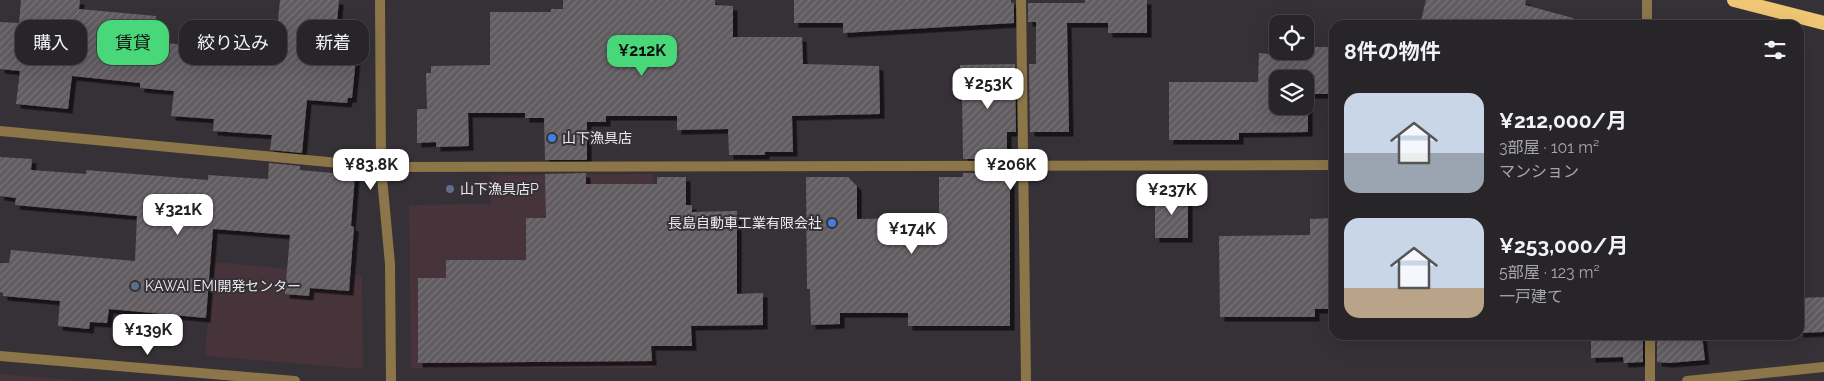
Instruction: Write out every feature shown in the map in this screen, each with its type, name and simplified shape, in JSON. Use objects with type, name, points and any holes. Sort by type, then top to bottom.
[{"type":"highway","points":[[1734,0],[1824,23]]},
{"type":"street","points":[[380,0],[381,167],[390,264],[391,381]]},
{"type":"street","points":[[1021,0],[1026,381]]},
{"type":"street","points":[[1647,0],[1647,20]]},
{"type":"street","points":[[0,130],[381,167],[1329,165]]},
{"type":"street","points":[[1650,340],[1650,381]]},
{"type":"street","points":[[0,356],[295,381]]},
{"type":"street","points":[[1687,381],[1824,367]]},
{"type":"shaded area","points":[[653,174],[655,368],[411,368],[409,205],[491,204],[491,175]]},
{"type":"shaded area","points":[[213,262],[362,275],[363,369],[205,356]]},
{"type":"shaded area","points":[[0,374],[84,381],[0,381]]},
{"type":"building","points":[[21,0],[80,0],[79,9],[156,16],[156,20],[97,20],[97,65],[169,65],[169,43],[179,44],[179,65],[287,65],[287,20],[278,20],[280,0],[339,0],[337,20],[297,20],[297,65],[355,65],[352,98],[348,98],[347,103],[307,100],[302,153],[270,150],[272,135],[213,131],[214,119],[171,116],[174,91],[140,88],[140,83],[72,76],[68,109],[16,104],[20,71],[0,69],[0,22],[15,23],[15,65],[87,65],[87,20],[19,20]]},
{"type":"building","points":[[563,0],[715,0],[715,5],[733,6],[733,37],[802,37],[803,64],[879,66],[880,114],[792,116],[793,152],[765,152],[765,155],[729,155],[728,129],[677,130],[677,116],[606,116],[606,122],[587,122],[587,160],[545,160],[544,118],[525,118],[525,113],[468,113],[469,146],[436,147],[436,142],[417,143],[417,109],[427,109],[426,73],[431,73],[431,66],[490,65],[490,12],[551,12],[551,9],[563,9]]},
{"type":"building","points":[[794,0],[1011,0],[1011,3],[1014,3],[1014,23],[843,33],[843,23],[794,23]]},
{"type":"building","points":[[1085,0],[1147,0],[1147,33],[1108,33],[1108,23],[1067,23],[1069,132],[1030,132],[1029,64],[1036,64],[1036,22],[1028,22],[1028,3],[1085,3]]},
{"type":"building","points":[[1426,0],[1526,0],[1525,5],[1573,18],[1573,20],[1421,20]]},
{"type":"building","points":[[1314,47],[1329,47],[1329,94],[1314,94],[1314,70],[1269,70],[1269,115],[1308,115],[1308,132],[1239,133],[1239,140],[1169,140],[1169,82],[1258,82],[1259,53],[1269,54],[1269,60],[1314,60]]},
{"type":"building","points":[[1015,64],[1016,132],[1007,132],[1007,159],[963,159],[960,65]]},
{"type":"building","points":[[0,157],[32,159],[31,170],[86,174],[86,170],[208,180],[208,175],[268,179],[269,163],[300,166],[300,170],[355,175],[351,226],[354,227],[349,291],[310,288],[309,296],[285,294],[290,235],[213,229],[206,318],[109,309],[107,323],[90,322],[89,329],[58,326],[60,301],[3,296],[3,293],[0,292],[0,263],[9,263],[11,250],[135,261],[137,216],[15,205],[16,198],[0,196]]},
{"type":"building","points":[[586,173],[586,184],[657,184],[657,177],[686,177],[686,205],[692,205],[692,212],[737,211],[737,294],[763,293],[763,325],[691,326],[692,346],[651,346],[652,361],[418,363],[418,278],[446,278],[446,260],[526,260],[526,218],[546,218],[545,174]]},
{"type":"building","points":[[963,173],[1007,173],[1007,179],[1010,179],[1010,326],[908,326],[908,313],[840,313],[840,324],[811,325],[810,289],[807,289],[806,177],[848,177],[857,186],[857,219],[939,218],[939,177],[963,177]]},
{"type":"building","points":[[1155,193],[1188,193],[1188,238],[1155,238]]},
{"type":"building","points":[[1329,218],[1329,309],[1315,309],[1315,317],[1220,317],[1219,236],[1310,235],[1310,219]]},
{"type":"building","points":[[1824,297],[1824,332],[1804,333],[1804,298]]},
{"type":"building","points":[[1591,340],[1643,340],[1643,362],[1624,363],[1623,357],[1591,358]]},
{"type":"building","points":[[1657,340],[1703,340],[1705,360],[1657,362]]},
{"type":"place","name":"山下漁具店","points":[[552,138]]},
{"type":"place","name":"山下漁具店P","points":[[450,189]]},
{"type":"place","name":"長島自動車工業有限会社","points":[[832,223]]},
{"type":"place","name":"KAWAI EMI開発センター","points":[[135,286]]}]
